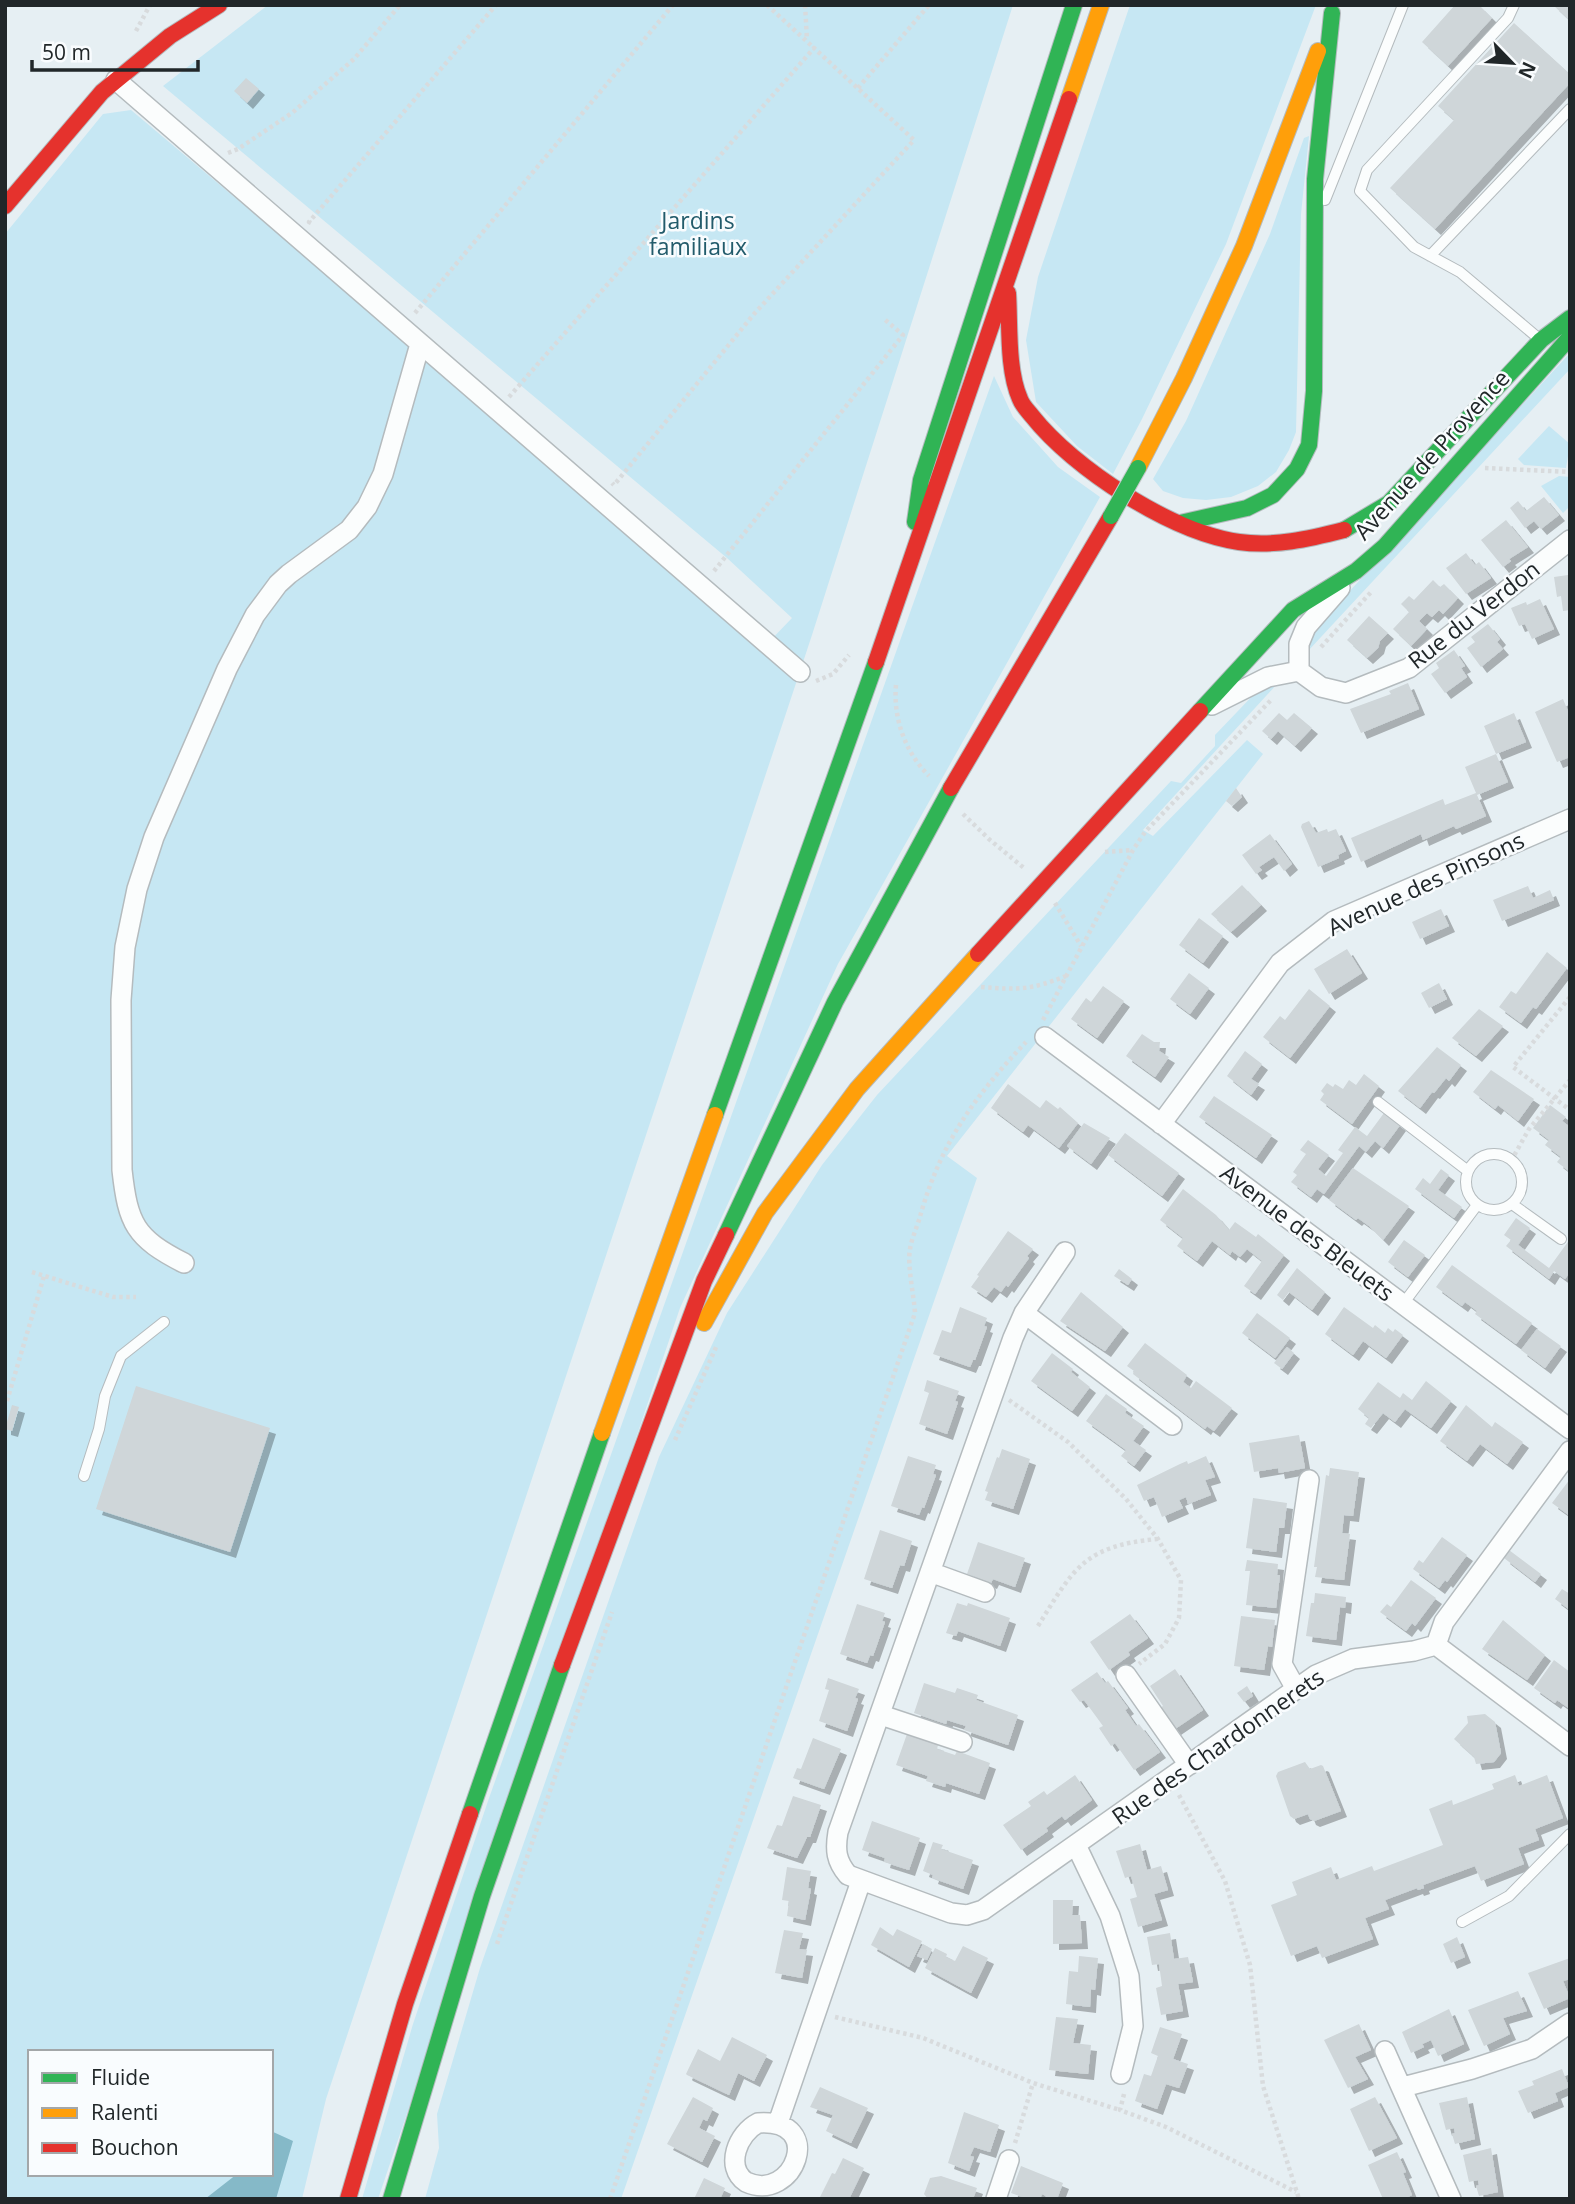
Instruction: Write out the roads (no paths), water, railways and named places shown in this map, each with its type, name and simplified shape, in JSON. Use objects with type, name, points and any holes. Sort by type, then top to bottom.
[{"type":"main road","points":[[5,206],[102,92],[170,36],[219,5]]},
{"type":"main road","points":[[907,572],[921,480],[1074,5]]},
{"type":"main road","points":[[348,2199],[405,2004],[557,1558],[907,572],[1101,5]]},
{"type":"main road","points":[[1180,523],[1247,508],[1273,495],[1287,481],[1309,445],[1314,391],[1315,179],[1333,9]]},
{"type":"main road","points":[[391,2199],[482,1896],[704,1280],[835,1002],[946,797],[1138,468],[1184,378],[1244,246],[1333,9]]},
{"type":"main road","points":[[1008,275],[1013,374],[1020,400],[1041,427],[1067,454],[1090,472],[1146,506],[1209,536],[1241,542],[1304,540],[1348,529],[1389,503],[1541,340],[1570,318]]},
{"type":"main road","name":"Avenue de Provence","points":[[655,1412],[765,1213],[857,1090],[1042,881],[1293,610],[1356,571],[1400,530],[1570,337]]},
{"type":"street","points":[[116,80],[420,344],[503,404],[800,672]]},
{"type":"street","points":[[184,1262],[151,1245],[141,1235],[133,1222],[124,1191],[121,987],[125,947],[137,889],[167,804],[227,669],[256,615],[289,573],[349,530],[375,493],[383,474],[420,344]]},
{"type":"street","name":"Rue du Verdon","points":[[1299,671],[1321,687],[1346,694],[1409,668],[1570,540]]},
{"type":"street","points":[[1200,711],[1268,677],[1299,671],[1299,644],[1306,627],[1356,571]]},
{"type":"street","name":"Avenue des Pinsons","points":[[1161,1124],[1280,963],[1334,921],[1570,819]]},
{"type":"street","name":"Avenue des Bleuets","points":[[1039,1036],[1570,1429]]},
{"type":"street","name":"Rue des Chardonnerets","points":[[1065,1252],[1024,1313],[1013,1338],[838,1832],[838,1863],[848,1875],[951,1913],[967,1915],[984,1910],[1317,1675],[1353,1659],[1415,1651],[1436,1645]]},
{"type":"street","points":[[1024,1313],[1172,1425]]},
{"type":"street","points":[[1570,1451],[1444,1622],[1436,1645],[1570,1746]]},
{"type":"street","points":[[1297,1689],[1282,1664],[1308,1480]]},
{"type":"street","points":[[930,1572],[985,1592]]},
{"type":"street","points":[[1126,1675],[1189,1765]]},
{"type":"street","points":[[881,1715],[962,1742]]},
{"type":"street","points":[[1076,1844],[1110,1916],[1129,1976],[1133,2026],[1121,2074]]},
{"type":"street","points":[[778,2123],[861,1881]]},
{"type":"street","points":[[1403,2087],[1472,2069],[1532,2049],[1570,2023]]},
{"type":"street","points":[[1385,2051],[1451,2199]]},
{"type":"street","points":[[758,2123],[778,2123],[790,2132],[797,2143],[798,2156],[794,2172],[785,2181],[755,2193],[737,2169],[736,2154],[740,2138],[748,2128],[758,2123]]},
{"type":"street","points":[[996,2199],[1009,2160]]},
{"type":"lane","points":[[1315,226],[1403,5]]},
{"type":"lane","points":[[1514,5],[1508,18],[1367,170],[1360,191],[1414,247],[1460,272],[1541,340],[1527,384]]},
{"type":"lane","points":[[1430,256],[1570,108]]},
{"type":"lane","points":[[1378,1102],[1468,1171]]},
{"type":"lane","points":[[1498,1155],[1511,1161],[1519,1170],[1521,1188],[1512,1204],[1495,1210],[1477,1205],[1467,1190],[1468,1171],[1480,1158],[1498,1155]]},
{"type":"lane","points":[[1512,1204],[1562,1239]]},
{"type":"lane","points":[[1403,1304],[1477,1205]]},
{"type":"lane","points":[[85,1476],[99,1429],[105,1396],[121,1356],[164,1322]]},
{"type":"lane","points":[[1462,1922],[1509,1896],[1570,1834]]},
{"type":"park label","name":"Jardins familiaux","points":[[698,234]]}]
